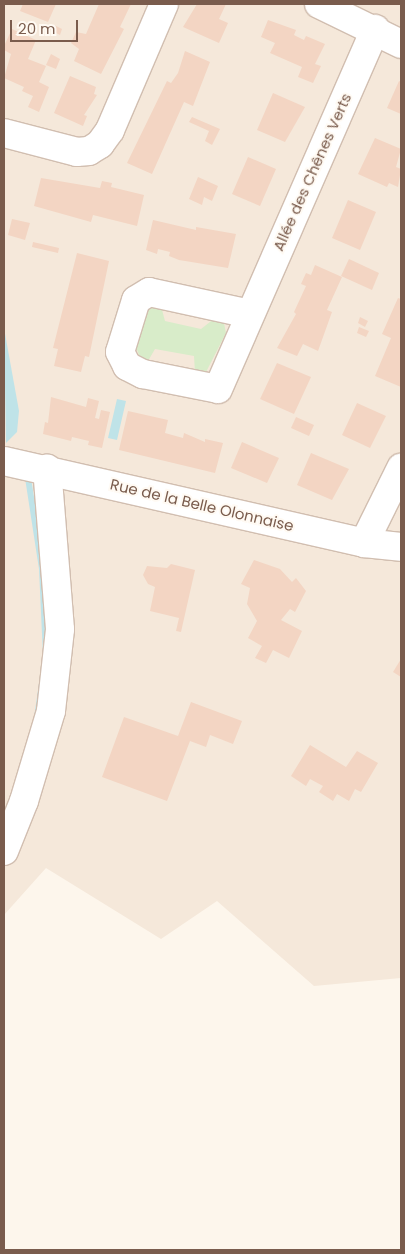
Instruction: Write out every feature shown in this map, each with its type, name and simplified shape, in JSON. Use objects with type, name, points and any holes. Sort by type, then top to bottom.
[{"type":"street","points":[[4,133],[77,152],[89,151],[100,144],[110,130],[164,4]]},
{"type":"street","points":[[319,4],[375,29],[401,44]]},
{"type":"street","name":"Allée des Chênes Verts","points":[[250,314],[149,292],[136,300],[120,352],[127,366],[143,374],[218,390],[375,29]]},
{"type":"street","name":"Rue de la Belle Olonnaise","points":[[4,460],[364,543],[401,547]]},
{"type":"street","points":[[364,543],[401,468]]},
{"type":"street","points":[[4,851],[24,801],[51,711],[60,629],[47,469]]},
{"type":"shaded area","points":[[4,4],[401,4],[401,978],[314,986],[217,901],[161,939],[46,868],[4,915]]},
{"type":"green space","points":[[161,306],[165,321],[201,329],[215,318],[224,323],[226,333],[205,374],[195,373],[194,356],[155,349],[148,361],[139,355],[136,347],[143,313],[150,307]]},
{"type":"water","points":[[4,328],[19,411],[17,432],[6,443]]},
{"type":"water","points":[[117,399],[126,401],[117,440],[108,438]]},
{"type":"water","points":[[25,478],[31,478],[47,579],[48,647],[40,719],[9,801],[33,724],[43,656],[39,569]]},
{"type":"building","points":[[23,4],[56,4],[48,22],[20,11]]},
{"type":"building","points":[[99,4],[131,4],[120,27],[124,29],[101,74],[74,61],[79,49],[71,43],[76,32],[86,34]]},
{"type":"building","points":[[197,4],[226,4],[219,19],[228,23],[219,43],[183,27]]},
{"type":"building","points":[[268,20],[296,30],[294,35],[304,40],[306,36],[325,44],[315,64],[321,66],[313,83],[298,77],[302,67],[270,53],[275,43],[261,37]]},
{"type":"building","points":[[52,24],[62,29],[60,35],[50,30]]},
{"type":"building","points":[[12,29],[36,40],[28,59],[46,66],[39,82],[49,87],[39,112],[28,107],[33,96],[22,91],[24,87],[4,78],[11,54],[4,50],[4,46]]},
{"type":"building","points":[[185,51],[210,62],[193,106],[184,102],[152,174],[127,163],[167,81],[171,83],[178,73]]},
{"type":"building","points":[[51,54],[60,59],[56,69],[46,65]]},
{"type":"building","points":[[70,76],[96,87],[94,94],[97,95],[84,115],[87,116],[83,126],[54,113]]},
{"type":"building","points":[[399,81],[401,82],[401,114],[387,108]]},
{"type":"building","points":[[273,93],[305,107],[285,142],[257,130]]},
{"type":"building","points":[[192,117],[220,129],[212,145],[205,141],[209,131],[189,122]]},
{"type":"building","points":[[375,138],[401,149],[396,167],[401,169],[398,187],[389,183],[387,187],[358,174]]},
{"type":"building","points":[[248,157],[276,169],[260,206],[232,194]]},
{"type":"building","points":[[198,177],[218,186],[212,201],[204,197],[202,205],[189,199]]},
{"type":"building","points":[[41,178],[100,188],[102,181],[112,183],[111,187],[144,195],[137,226],[93,215],[91,222],[34,206]]},
{"type":"building","points":[[348,200],[376,212],[360,250],[332,238]]},
{"type":"building","points":[[12,219],[30,223],[25,240],[8,235]]},
{"type":"building","points":[[153,220],[196,230],[196,227],[236,234],[228,268],[179,260],[169,256],[170,252],[158,249],[157,254],[146,250]]},
{"type":"building","points":[[33,242],[59,248],[58,253],[32,247]]},
{"type":"building","points":[[77,253],[109,261],[89,357],[85,356],[81,372],[54,366],[58,349],[53,348]]},
{"type":"building","points":[[349,259],[379,273],[372,290],[341,276]]},
{"type":"building","points":[[315,265],[342,277],[327,310],[332,312],[318,351],[303,344],[297,356],[277,348],[296,314],[294,312],[306,286],[301,284],[306,273],[311,275]]},
{"type":"building","points":[[398,298],[401,299],[401,387],[375,376],[391,338],[382,334]]},
{"type":"building","points":[[360,317],[368,321],[365,327],[358,323]]},
{"type":"building","points":[[359,327],[369,331],[366,337],[357,333]]},
{"type":"building","points":[[277,363],[311,377],[294,414],[260,399]]},
{"type":"building","points":[[51,397],[86,407],[88,398],[99,401],[95,418],[99,419],[101,410],[110,412],[102,448],[88,445],[89,441],[72,437],[71,441],[43,434],[45,422],[48,423]]},
{"type":"building","points":[[357,403],[386,416],[370,448],[342,435]]},
{"type":"building","points":[[128,411],[168,420],[165,433],[183,438],[184,433],[205,442],[205,439],[223,443],[215,473],[119,450]]},
{"type":"building","points":[[296,417],[314,425],[309,436],[291,428]]},
{"type":"building","points":[[242,442],[279,458],[267,483],[231,468]]},
{"type":"building","points":[[311,453],[349,469],[332,500],[297,485]]},
{"type":"building","points":[[254,560],[280,569],[292,582],[296,578],[306,591],[295,612],[290,609],[281,620],[302,631],[289,658],[273,650],[266,663],[255,658],[262,646],[248,638],[257,621],[247,604],[250,588],[241,584]]},
{"type":"building","points":[[171,564],[195,570],[181,632],[176,631],[179,618],[150,611],[155,587],[148,584],[143,575],[147,566],[167,568]]},
{"type":"building","points":[[401,659],[401,677],[393,672]]},
{"type":"building","points":[[191,702],[242,721],[233,744],[210,735],[206,747],[190,741],[167,801],[102,777],[124,717],[178,736]]},
{"type":"building","points":[[310,745],[346,767],[357,751],[378,763],[361,792],[355,789],[349,801],[337,794],[333,801],[319,792],[323,786],[310,779],[306,786],[291,776]]}]
